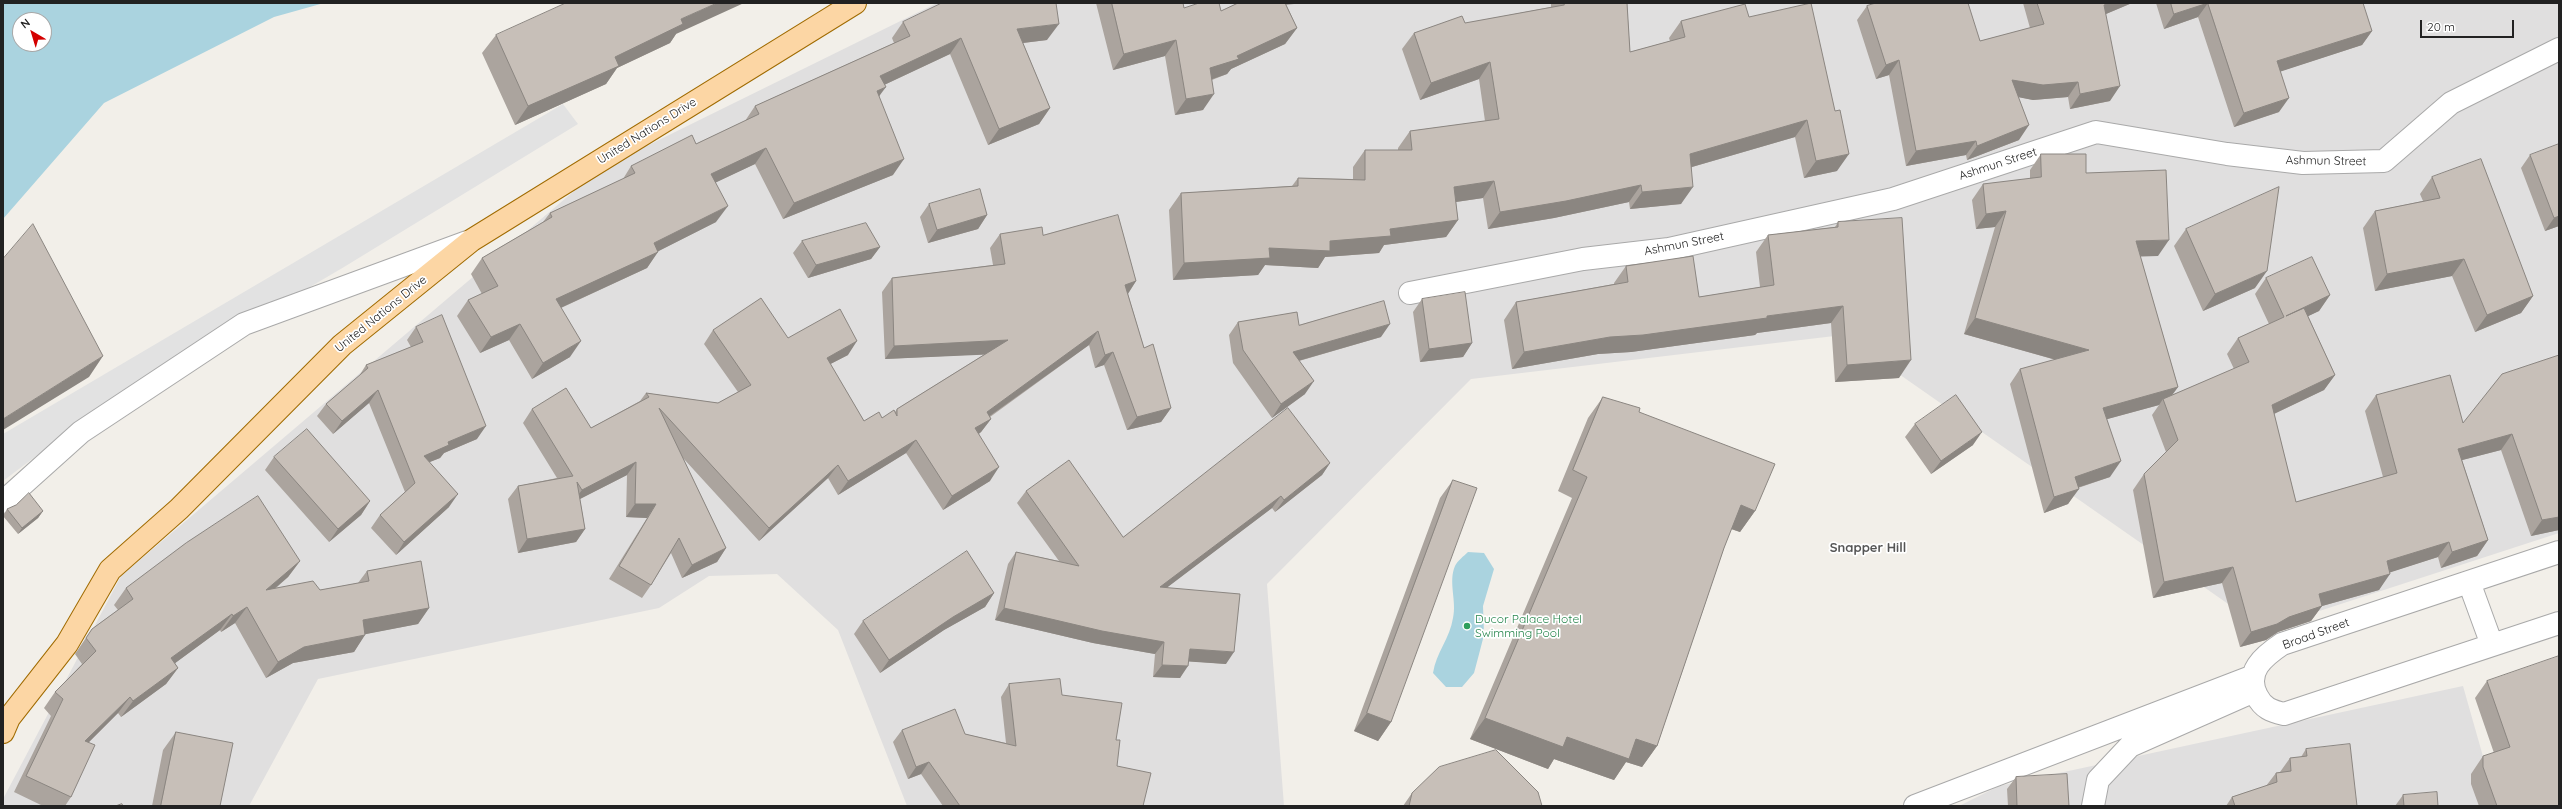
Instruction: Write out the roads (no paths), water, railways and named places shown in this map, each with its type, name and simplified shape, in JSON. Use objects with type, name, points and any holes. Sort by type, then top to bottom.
[{"type":"main road","name":"United Nations Drive","points":[[3,732],[9,718],[66,644],[110,570],[179,509],[342,345],[472,240],[855,3]]},
{"type":"street","name":"Ashmun Street","points":[[1410,293],[1583,258],[1669,249],[1893,199],[2096,132],[2227,154],[2303,163],[2384,161],[2451,103],[2559,49]]},
{"type":"street","points":[[3,502],[81,432],[244,324],[472,240]]},
{"type":"street","name":"Broad Street","points":[[2253,684],[2267,654],[2282,644],[2559,552]]},
{"type":"street","points":[[2468,582],[2492,645]]},
{"type":"street","points":[[2253,684],[2261,704],[2271,711],[2284,714],[2559,623]]},
{"type":"street","points":[[1915,806],[2253,684]]},
{"type":"street","points":[[2093,806],[2098,780],[2130,746],[2253,684]]},
{"type":"water","points":[[3,3],[324,3],[274,17],[104,103],[3,219]]},
{"type":"water","name":"Ducor Palace Hotel Swimming Pool","points":[[1468,552],[1484,553],[1494,569],[1483,606],[1484,635],[1474,673],[1462,687],[1446,687],[1433,673],[1453,618],[1453,572],[1457,562]]},
{"type":"place","name":"Ducor Palace Hotel Swimming Pool","points":[[1467,626]]},
{"type":"district","name":"Snapper Hill","points":[[1868,548]]}]
